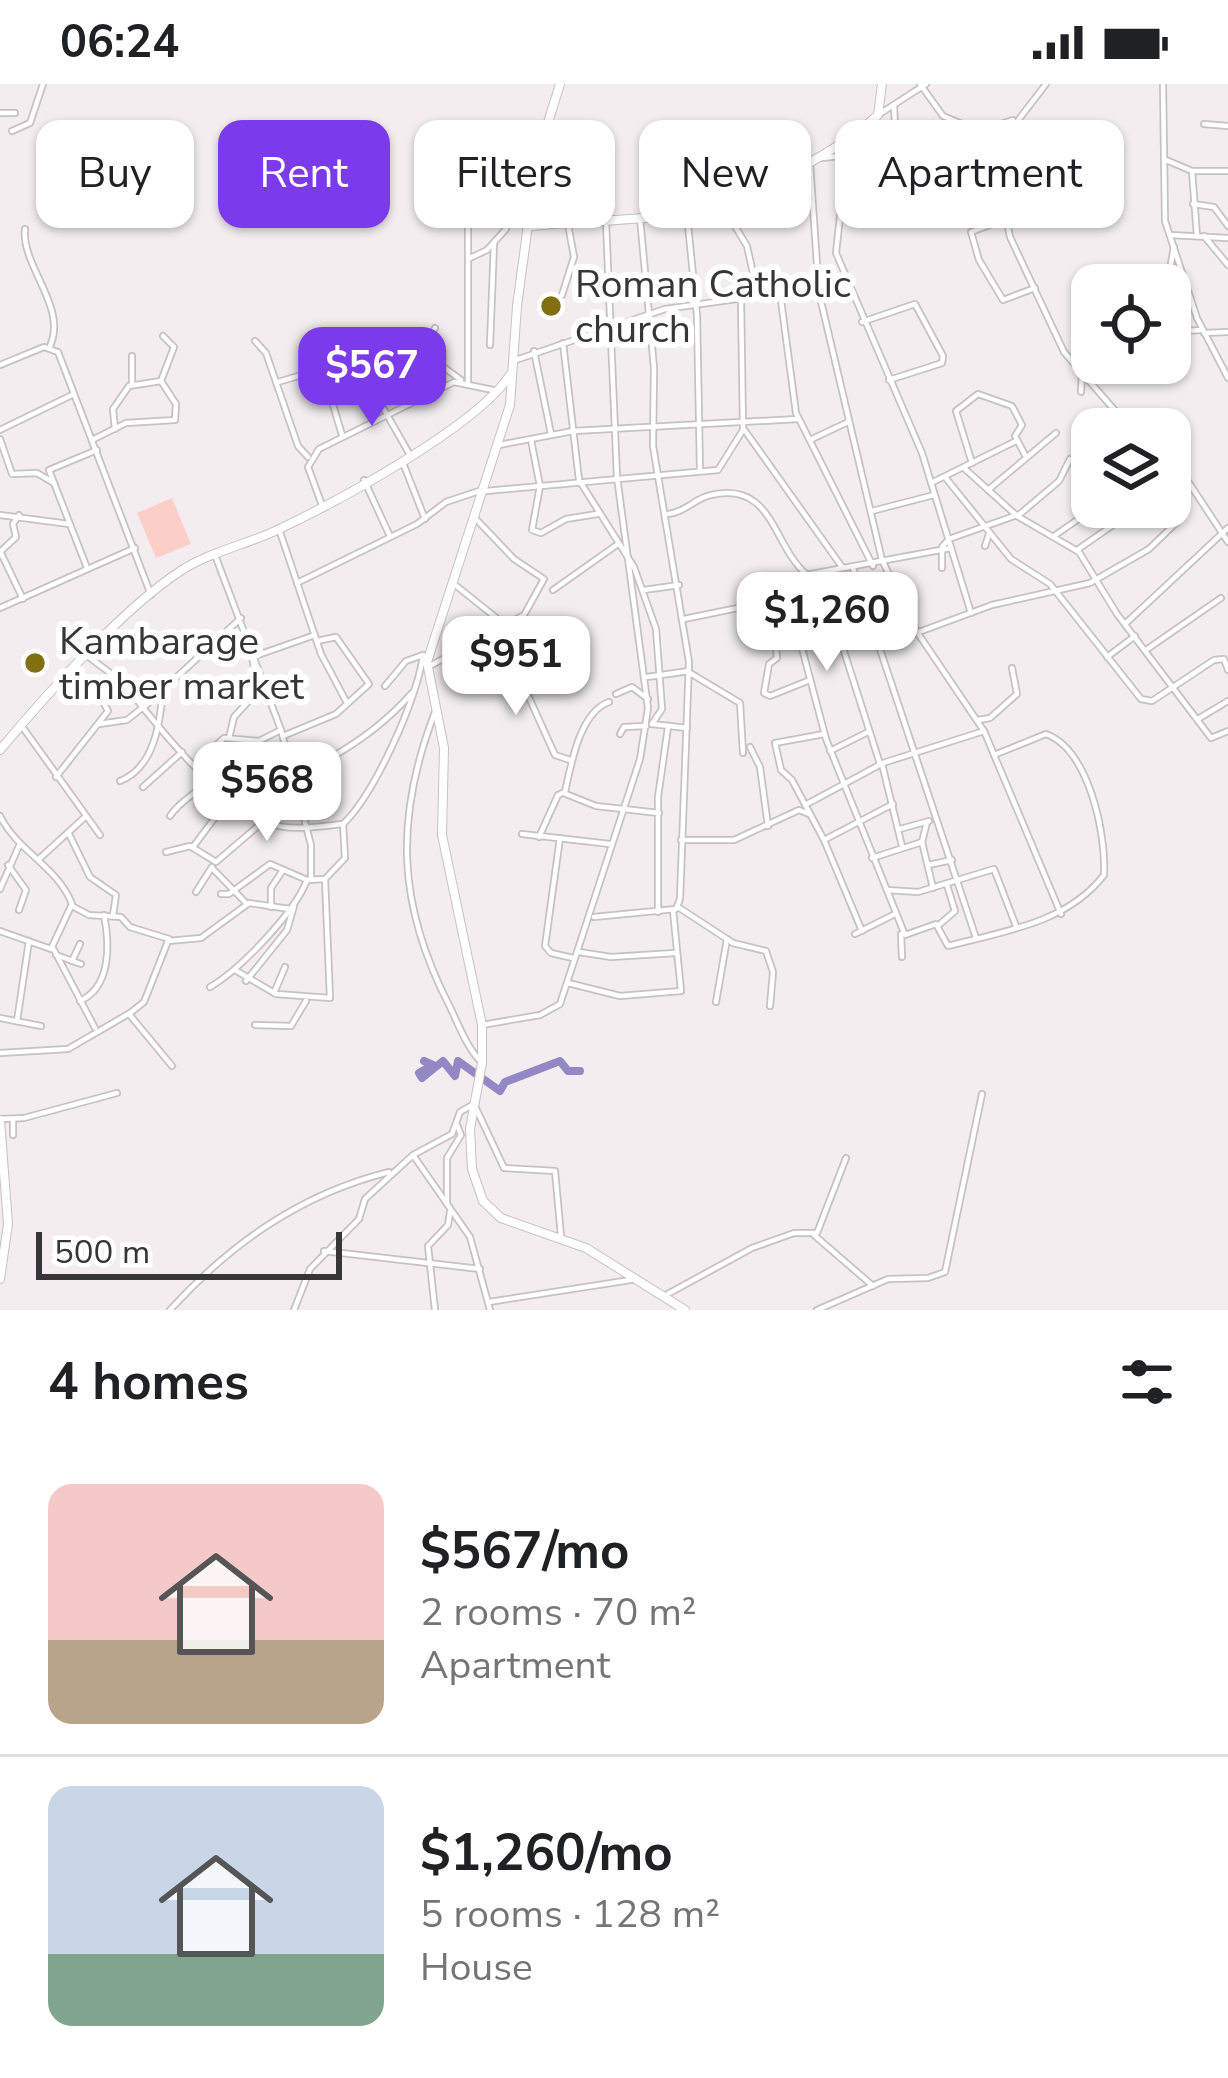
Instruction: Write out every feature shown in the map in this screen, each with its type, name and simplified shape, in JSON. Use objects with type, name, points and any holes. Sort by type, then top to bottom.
[{"type":"street","points":[[12,131],[30,123],[43,84]]},
{"type":"street","points":[[549,120],[560,84]]},
{"type":"street","points":[[878,115],[882,84]]},
{"type":"street","points":[[1015,120],[1046,84]]},
{"type":"street","points":[[1162,84],[1163,210],[1203,331],[1228,378]]},
{"type":"street","points":[[872,120],[923,85],[943,116],[951,120]]},
{"type":"street","points":[[894,106],[895,120]]},
{"type":"street","points":[[0,113],[15,113]]},
{"type":"street","points":[[1008,120],[1018,116]]},
{"type":"street","points":[[1204,124],[1228,126]]},
{"type":"street","points":[[811,164],[835,148]]},
{"type":"street","points":[[822,158],[835,156]]},
{"type":"street","points":[[1166,160],[1192,171],[1228,171]]},
{"type":"street","points":[[1192,171],[1200,236],[1228,265]]},
{"type":"street","points":[[811,179],[818,282],[884,565],[916,632],[978,720],[1061,914]]},
{"type":"street","points":[[1193,204],[1214,207],[1228,226]]},
{"type":"street","points":[[467,382],[468,228]]},
{"type":"street","points":[[221,894],[233,892],[262,866],[309,880],[326,878],[345,858],[343,824],[375,776],[415,690],[512,399],[527,228]]},
{"type":"street","points":[[562,295],[574,256],[569,228]]},
{"type":"street","points":[[482,1025],[554,1010],[592,917],[648,725],[647,677],[617,477],[606,228]]},
{"type":"street","points":[[568,983],[620,996],[680,992],[676,909],[690,672],[659,476],[641,228]]},
{"type":"street","points":[[688,228],[696,306],[700,471]]},
{"type":"street","points":[[735,228],[748,250],[758,296]]},
{"type":"street","points":[[838,228],[844,277],[931,483],[970,613]]},
{"type":"street","points":[[982,228],[971,232],[977,256],[1000,298],[1035,288]]},
{"type":"street","points":[[1010,228],[1071,360]]},
{"type":"street","points":[[0,365],[50,346],[54,336],[48,296],[25,241],[26,229]]},
{"type":"street","points":[[470,258],[506,229]]},
{"type":"street","points":[[1170,236],[1228,238]]},
{"type":"street","points":[[490,345],[494,243]]},
{"type":"street","points":[[1171,264],[1174,247]]},
{"type":"street","points":[[514,361],[648,314],[780,293],[844,277]]},
{"type":"street","points":[[780,293],[798,419],[873,566]]},
{"type":"street","points":[[297,583],[476,491],[481,495],[579,480],[720,469],[743,426],[741,300]]},
{"type":"street","points":[[862,322],[914,304],[941,351],[942,363],[889,380]]},
{"type":"street","points":[[331,398],[370,385],[422,351],[435,328]]},
{"type":"street","points":[[1191,331],[1228,332]]},
{"type":"street","points":[[160,381],[175,352],[171,340],[163,336]]},
{"type":"street","points":[[255,341],[278,382],[304,457],[454,382],[467,382]]},
{"type":"street","points":[[563,343],[579,480],[644,590],[662,675],[662,713],[648,725]]},
{"type":"street","points":[[50,346],[58,352],[151,595]]},
{"type":"street","points":[[422,351],[467,382],[499,392]]},
{"type":"street","points":[[534,351],[550,435]]},
{"type":"street","points":[[115,429],[112,410],[132,383],[132,356]]},
{"type":"street","points":[[278,382],[339,364]]},
{"type":"street","points":[[322,368],[342,435]]},
{"type":"street","points":[[0,750],[87,655],[184,568],[279,529],[406,457],[470,417],[499,392],[511,374]]},
{"type":"street","points":[[132,383],[160,381]]},
{"type":"street","points":[[92,440],[126,423],[175,420],[175,403],[160,381]]},
{"type":"street","points":[[1081,384],[1081,392]]},
{"type":"street","points":[[1090,384],[1108,408]]},
{"type":"street","points":[[370,385],[406,457],[425,519]]},
{"type":"street","points":[[0,430],[74,394]]},
{"type":"street","points":[[972,463],[956,411],[971,396],[1012,406],[1021,422],[1016,441],[1025,455]]},
{"type":"street","points":[[498,445],[573,431],[697,423],[743,426],[798,419]]},
{"type":"street","points":[[810,440],[850,422]]},
{"type":"street","points":[[743,426],[844,569]]},
{"type":"street","points":[[988,490],[1056,433]]},
{"type":"street","points":[[0,439],[12,474],[37,473],[53,483]]},
{"type":"street","points":[[531,440],[540,486],[538,515],[530,524],[534,532],[597,514]]},
{"type":"street","points":[[931,483],[1016,441]]},
{"type":"street","points":[[87,568],[53,483],[51,466],[97,450]]},
{"type":"street","points":[[311,457],[308,469],[322,505]]},
{"type":"street","points":[[942,568],[942,550],[949,538],[1017,516],[1060,481],[1070,459]]},
{"type":"street","points":[[964,468],[1017,516],[1077,550],[1125,624],[1211,738],[1228,731]]},
{"type":"street","points":[[945,477],[988,534],[1012,560],[1034,569],[1056,591],[1147,701],[1214,660],[1224,659],[1228,670]]},
{"type":"street","points":[[364,480],[389,534]]},
{"type":"street","points":[[1191,482],[1219,535],[1228,542]]},
{"type":"street","points":[[668,514],[709,495],[745,495],[764,507],[808,575]]},
{"type":"street","points":[[872,512],[934,495]]},
{"type":"street","points":[[0,519],[17,515],[69,524]]},
{"type":"street","points":[[17,515],[16,537],[0,552],[23,598]]},
{"type":"street","points":[[428,668],[527,612],[544,576],[514,560],[472,519]]},
{"type":"street","points":[[1054,536],[1071,524]]},
{"type":"street","points":[[1077,550],[1109,528]]},
{"type":"street","points":[[881,646],[970,613],[1095,580],[1149,549],[1171,528]]},
{"type":"street","points":[[1125,624],[1228,528]]},
{"type":"street","points":[[279,529],[316,638],[347,704]]},
{"type":"street","points":[[985,546],[988,534]]},
{"type":"street","points":[[553,590],[618,544]]},
{"type":"street","points":[[0,608],[135,548]]},
{"type":"street","points":[[810,680],[770,696],[764,693],[768,666],[778,658],[770,588],[808,575],[884,565],[951,548]]},
{"type":"street","points":[[210,987],[235,970],[292,908],[309,880],[306,827],[282,733],[215,555]]},
{"type":"street","points":[[854,568],[976,938]]},
{"type":"street","points":[[819,573],[881,764],[902,846]]},
{"type":"street","points":[[785,583],[824,734],[906,935],[938,925],[955,910],[947,885]]},
{"type":"street","points":[[644,590],[679,585]]},
{"type":"street","points":[[449,586],[464,590],[501,627],[554,753],[572,760]]},
{"type":"street","points":[[1146,650],[1221,598]]},
{"type":"street","points":[[684,619],[772,601]]},
{"type":"street","points":[[99,724],[127,720],[242,618]]},
{"type":"street","points":[[229,738],[259,741],[327,719],[369,684],[336,637],[254,653]]},
{"type":"street","points":[[1107,657],[1135,637]]},
{"type":"street","points":[[196,764],[229,738],[234,717],[258,691],[254,653]]},
{"type":"street","points":[[87,655],[182,752],[264,821],[306,827],[343,824]]},
{"type":"street","points":[[425,655],[444,748],[442,835],[482,1025],[472,1169],[483,1201],[506,1221],[561,1236],[685,1310]]},
{"type":"street","points":[[385,686],[406,661],[425,655]]},
{"type":"street","points":[[978,720],[990,718],[1017,694],[1012,668]]},
{"type":"street","points":[[647,677],[690,672],[740,702],[745,713],[743,753]]},
{"type":"street","points":[[56,777],[108,709],[100,696],[113,678]]},
{"type":"street","points":[[616,694],[632,687],[647,699]]},
{"type":"street","points":[[120,781],[144,765],[163,689]]},
{"type":"street","points":[[166,852],[193,847],[228,794],[267,784],[353,746],[415,690]]},
{"type":"street","points":[[1198,719],[1228,700]]},
{"type":"street","points":[[564,793],[572,760],[592,715],[609,702]]},
{"type":"street","points":[[436,709],[406,820],[405,874],[415,924],[440,988],[482,1063]]},
{"type":"street","points":[[22,724],[100,835]]},
{"type":"street","points":[[620,734],[624,727],[688,728]]},
{"type":"street","points":[[658,913],[659,813],[668,727]]},
{"type":"street","points":[[806,805],[881,764],[983,731]]},
{"type":"street","points":[[830,751],[868,732]]},
{"type":"street","points":[[824,734],[774,744],[781,770],[824,840],[859,933],[894,914]]},
{"type":"street","points":[[938,925],[946,946],[1061,914],[1081,902],[1104,874],[1096,798],[1052,735],[994,755]]},
{"type":"street","points":[[750,747],[760,767],[768,826]]},
{"type":"street","points":[[143,787],[182,752]]},
{"type":"street","points":[[170,816],[186,794],[201,788],[210,777]]},
{"type":"street","points":[[539,837],[558,795],[564,793],[596,806],[659,813]]},
{"type":"street","points":[[824,840],[892,804]]},
{"type":"street","points":[[681,840],[732,840],[799,810],[810,814]]},
{"type":"street","points":[[0,815],[19,846],[39,860],[72,906],[109,915],[170,940],[201,938],[249,903]]},
{"type":"street","points":[[39,860],[86,817]]},
{"type":"street","points":[[900,830],[937,818]]},
{"type":"street","points":[[196,892],[213,865],[264,821]]},
{"type":"street","points":[[927,822],[922,842],[933,888]]},
{"type":"street","points":[[69,834],[90,877],[117,896],[109,915],[104,975],[94,994],[80,1001]]},
{"type":"street","points":[[522,834],[610,844]]},
{"type":"street","points":[[560,838],[545,946],[551,953],[611,957],[675,953]]},
{"type":"street","points":[[872,858],[922,842]]},
{"type":"street","points":[[0,889],[19,846]]},
{"type":"street","points":[[193,847],[249,903],[292,908]]},
{"type":"street","points":[[928,866],[952,860]]},
{"type":"street","points":[[0,861],[26,890],[19,910]]},
{"type":"street","points":[[271,907],[271,888],[283,870]]},
{"type":"street","points":[[884,888],[899,894],[996,870],[1016,926]]},
{"type":"street","points":[[235,970],[246,981],[274,993],[308,999],[332,996],[326,878]]},
{"type":"street","points":[[72,906],[54,952],[96,1029]]},
{"type":"street","points":[[246,981],[287,930],[292,908]]},
{"type":"street","points":[[592,917],[676,909],[727,939],[768,953],[774,980],[770,1006]]},
{"type":"street","points":[[900,928],[902,957]]},
{"type":"street","points":[[0,931],[81,964]]},
{"type":"street","points":[[716,1002],[727,939]]},
{"type":"street","points":[[0,1053],[68,1049],[129,1014],[144,1002],[153,969],[170,940]]},
{"type":"street","points":[[17,1021],[29,941]]},
{"type":"street","points":[[72,961],[80,944]]},
{"type":"street","points":[[274,993],[284,967]]},
{"type":"street","points":[[255,1024],[291,1026],[308,999]]},
{"type":"street","points":[[88,1015],[94,1009]]},
{"type":"street","points":[[129,1014],[172,1066]]},
{"type":"street","points":[[0,1018],[41,1026]]},
{"type":"street","points":[[0,1279],[8,1204],[0,1119],[117,1093]]},
{"type":"street","points":[[817,1310],[874,1286],[945,1271],[982,1094]]},
{"type":"street","points":[[294,1310],[307,1274],[357,1221],[363,1202],[413,1155],[449,1136],[460,1112],[474,1104]]},
{"type":"street","points":[[474,1104],[504,1168],[514,1173],[537,1166],[555,1172],[561,1236]]},
{"type":"street","points":[[13,1119],[13,1135]]},
{"type":"street","points":[[435,1310],[427,1260],[430,1240],[448,1226],[447,1160],[460,1137],[457,1125]]},
{"type":"street","points":[[413,1155],[470,1237],[489,1306],[637,1279]]},
{"type":"street","points":[[814,1235],[846,1158]]},
{"type":"street","points":[[170,1310],[225,1256],[288,1210],[337,1184],[394,1170]]},
{"type":"street","points":[[664,1296],[752,1248],[794,1233],[814,1235],[874,1286]]},
{"type":"street","points":[[324,1251],[480,1269]]},
{"type":"shaded area","points":[[172,498],[191,544],[156,558],[137,513]]},
{"type":"waterway","points":[[424,1061],[433,1065],[419,1073],[422,1078],[443,1061],[455,1076],[458,1061],[500,1091],[505,1082],[560,1061],[568,1071],[580,1071]]},
{"type":"place","name":"Roman Catholic church","points":[[551,306]]},
{"type":"place","name":"Kambarage timber market","points":[[35,663]]}]
